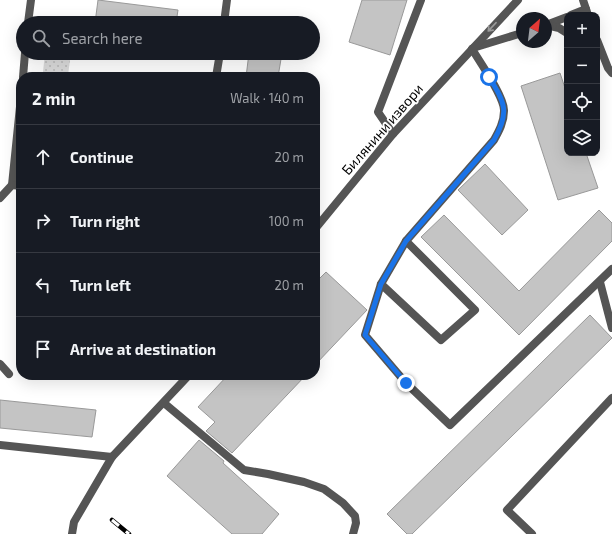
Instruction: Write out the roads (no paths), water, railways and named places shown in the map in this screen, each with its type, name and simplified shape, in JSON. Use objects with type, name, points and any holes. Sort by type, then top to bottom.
[{"type":"street","points":[[29,16],[30,0]]},
{"type":"street","points":[[225,16],[227,0]]},
{"type":"street","points":[[393,134],[378,112],[421,0]]},
{"type":"street","name":"Билянини извори","points":[[320,220],[393,134],[515,3],[524,0]]},
{"type":"street","points":[[584,0],[587,12]]},
{"type":"street","points":[[552,23],[564,18]]},
{"type":"street","points":[[552,26],[564,31]]},
{"type":"street","name":"Билянини извори","points":[[472,49],[516,35]]},
{"type":"street","points":[[600,47],[610,71]]},
{"type":"street","points":[[472,49],[501,97],[505,110],[501,128],[494,140],[406,241],[381,284],[365,335],[406,383],[450,425],[612,270]]},
{"type":"street","points":[[600,59],[610,71]]},
{"type":"street","points":[[24,72],[25,60]]},
{"type":"street","points":[[217,72],[219,60]]},
{"type":"street","points":[[0,198],[12,185],[16,146]]},
{"type":"street","points":[[12,185],[16,185]]},
{"type":"street","points":[[381,284],[441,340],[475,310],[406,241]]},
{"type":"street","points":[[600,282],[612,328]]},
{"type":"street","points":[[0,364],[9,374]]},
{"type":"street","points":[[72,534],[74,522],[112,457],[185,380]]},
{"type":"street","points":[[532,534],[507,510],[612,398]]},
{"type":"street","points":[[164,403],[244,470],[304,482],[324,489],[343,503],[355,516],[356,522],[354,534]]},
{"type":"street","points":[[0,445],[112,457]]},
{"type":"railway","points":[[112,520],[129,534]]}]
